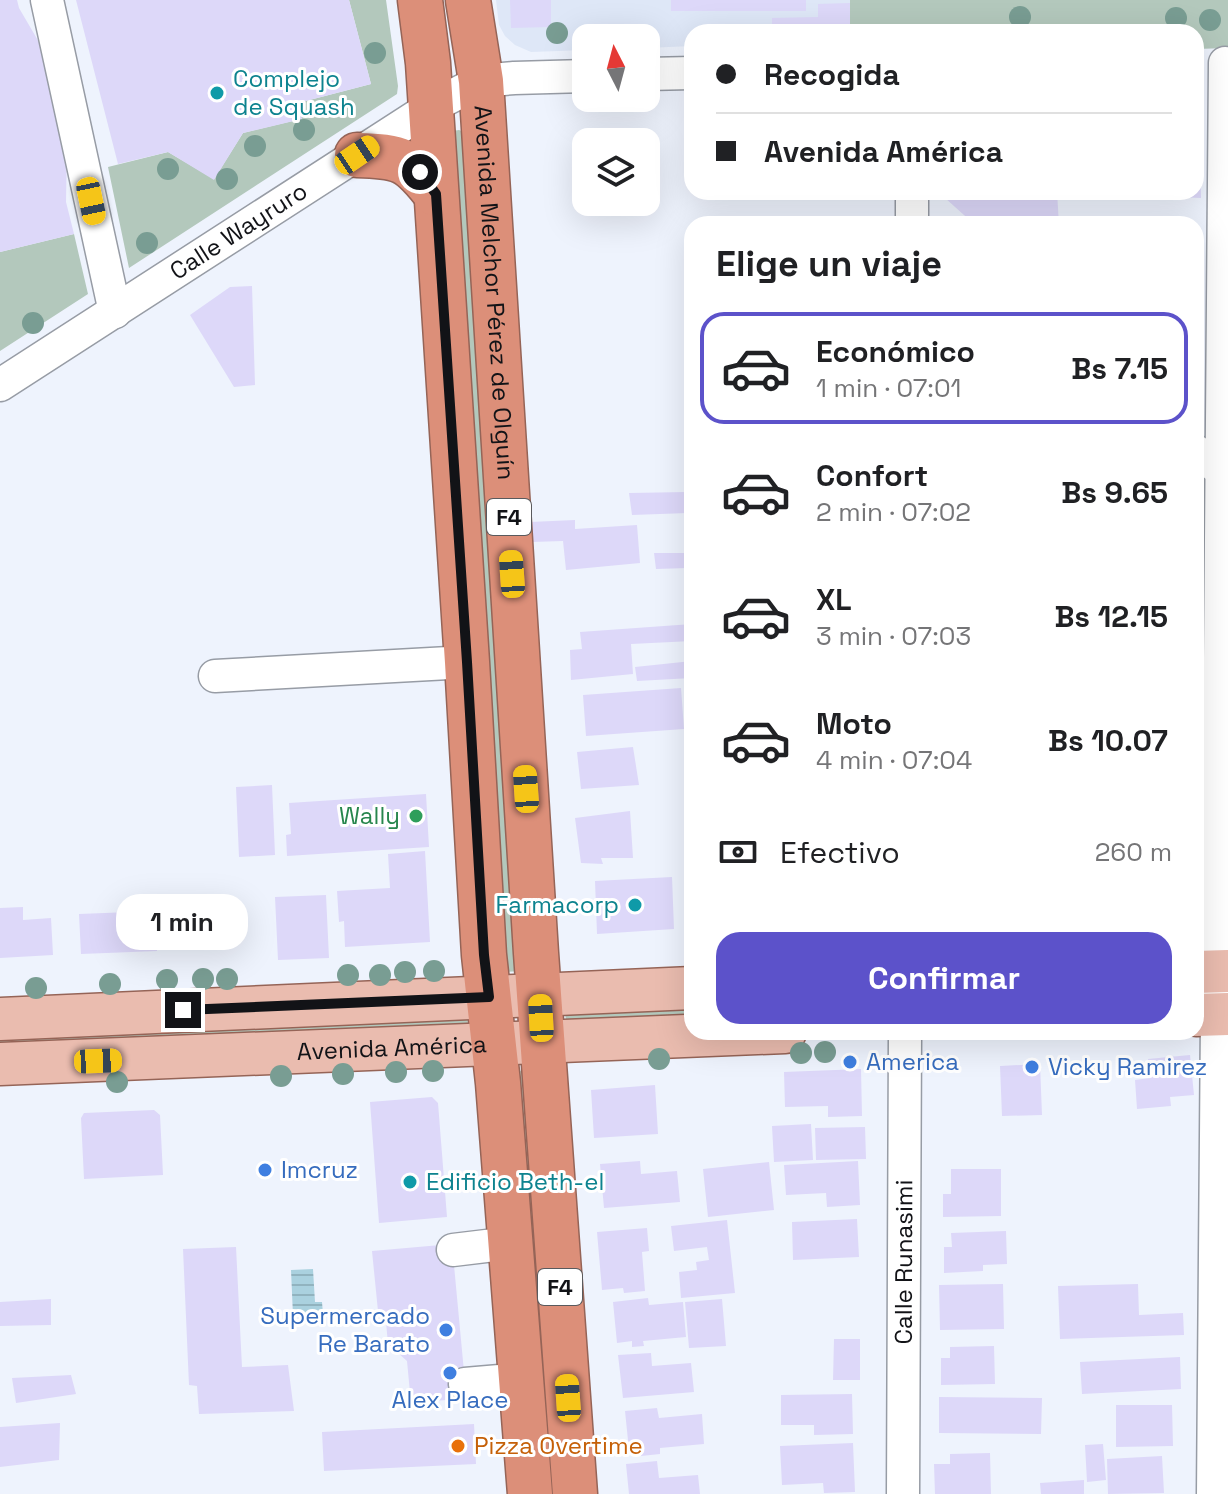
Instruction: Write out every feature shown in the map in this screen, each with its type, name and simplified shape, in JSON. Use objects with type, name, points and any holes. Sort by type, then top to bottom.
[{"type":"highway","name":"Avenida Melchor Pérez de Olguín","points":[[420,0],[431,107],[484,955],[511,1243],[530,1494]]},
{"type":"highway","name":"Avenida Melchor Pérez de Olguín","points":[[468,0],[481,81],[575,1494]]},
{"type":"highway","points":[[357,155],[383,156],[405,162],[420,172],[436,194]]},
{"type":"main road","name":"Avenida América","points":[[0,1019],[684,988]]},
{"type":"main road","name":"Avenida América","points":[[0,1064],[684,1036]]},
{"type":"street","points":[[47,0],[115,312]]},
{"type":"street","points":[[1213,1494],[1213,1015],[1226,474],[1216,63]]},
{"type":"street","points":[[660,74],[684,73]]},
{"type":"street","points":[[481,81],[572,76]]},
{"type":"street","name":"Calle Wayruro","points":[[0,385],[431,107],[481,81]]},
{"type":"street","points":[[1204,457],[1226,474]]},
{"type":"street","points":[[215,676],[467,662]]},
{"type":"street","name":"Calle Runasimi","points":[[903,1494],[905,1040]]},
{"type":"street","points":[[453,1250],[511,1243]]},
{"type":"street","points":[[465,1384],[521,1379]]},
{"type":"shaded area","points":[[496,0],[850,0],[850,24],[684,24],[684,46],[660,47],[660,24],[572,24],[572,51],[531,52],[515,45],[499,25]]},
{"type":"green space","points":[[349,0],[386,0],[397,94],[129,268],[108,167],[168,152],[214,179],[243,133],[301,119],[298,103],[371,84]]},
{"type":"green space","points":[[850,0],[1228,0],[1228,48],[1204,49],[1204,24],[850,24]]},
{"type":"green space","points":[[452,131],[464,132],[524,971],[499,972]]},
{"type":"green space","points":[[74,234],[88,294],[0,351],[0,252]]},
{"type":"green space","points":[[684,1006],[684,1017],[566,1022],[565,1011]]},
{"type":"green space","points":[[467,1015],[468,1027],[0,1046],[0,1034]]},
{"type":"green space","points":[[525,1070],[556,1494],[546,1494],[514,1072]]},
{"type":"water","points":[[313,1269],[315,1302],[322,1302],[323,1314],[293,1316],[291,1270]]},
{"type":"building","points":[[0,0],[17,0],[43,49],[67,149],[66,202],[74,234],[0,252]]},
{"type":"building","name":"Complejo de Squash","points":[[76,0],[349,0],[371,84],[298,103],[302,119],[243,133],[214,180],[168,152],[118,164]]},
{"type":"building","points":[[510,0],[551,0],[551,27],[511,28]]},
{"type":"building","points":[[671,0],[806,0],[806,11],[671,11]]},
{"type":"building","points":[[850,3],[850,24],[772,24],[772,18],[818,17],[818,4]]},
{"type":"building","points":[[947,200],[1058,200],[1058,216],[965,216]]},
{"type":"building","points":[[252,286],[255,385],[234,387],[190,315],[230,287]]},
{"type":"building","points":[[684,492],[684,513],[632,515],[629,493]]},
{"type":"building","points":[[575,520],[575,529],[637,525],[640,563],[566,570],[563,541],[532,542],[530,522]]},
{"type":"building","points":[[654,553],[684,553],[684,568],[656,569]]},
{"type":"building","points":[[684,625],[684,641],[631,644],[633,674],[571,680],[570,650],[582,649],[580,632]]},
{"type":"building","points":[[684,662],[684,678],[637,681],[635,667]]},
{"type":"building","points":[[681,688],[684,729],[586,736],[583,695]]},
{"type":"building","points":[[633,747],[639,785],[581,789],[577,752]]},
{"type":"building","points":[[272,785],[275,855],[239,857],[236,787]]},
{"type":"building","points":[[426,794],[429,847],[287,856],[286,835],[291,834],[289,803]]},
{"type":"building","points":[[630,811],[633,858],[601,858],[603,864],[581,863],[575,818]]},
{"type":"building","points":[[425,851],[430,942],[345,947],[344,921],[339,922],[337,891],[390,888],[388,854]]},
{"type":"building","name":"Farmacorp","points":[[672,877],[674,929],[597,934],[595,881]]},
{"type":"building","points":[[326,895],[329,958],[278,960],[275,897]]},
{"type":"building","points":[[23,907],[23,920],[51,918],[53,955],[0,958],[0,908]]},
{"type":"building","points":[[155,911],[157,951],[81,954],[79,914]]},
{"type":"building","points":[[1190,1055],[1194,1095],[1170,1097],[1171,1106],[1137,1109],[1135,1080],[1150,1078],[1148,1059]]},
{"type":"building","points":[[1040,1064],[1042,1115],[1002,1116],[1000,1066]]},
{"type":"building","points":[[861,1069],[862,1116],[828,1117],[828,1106],[785,1107],[784,1072]]},
{"type":"building","points":[[655,1085],[658,1134],[594,1138],[591,1090]]},
{"type":"building","name":"Edificio Beth-el","points":[[432,1097],[438,1103],[447,1217],[379,1223],[370,1102]]},
{"type":"building","points":[[154,1110],[160,1115],[163,1175],[84,1179],[81,1118],[84,1113]]},
{"type":"building","points":[[811,1124],[813,1160],[774,1162],[772,1126]]},
{"type":"building","points":[[865,1127],[866,1159],[816,1160],[815,1128]]},
{"type":"building","points":[[640,1161],[641,1174],[677,1171],[680,1202],[604,1208],[600,1164]]},
{"type":"building","points":[[858,1161],[860,1205],[827,1207],[826,1193],[786,1195],[784,1165]]},
{"type":"building","points":[[769,1162],[774,1210],[708,1217],[703,1169]]},
{"type":"building","points":[[951,1169],[1001,1169],[1001,1216],[943,1217],[943,1194],[951,1194]]},
{"type":"building","points":[[857,1219],[859,1257],[793,1260],[792,1222]]},
{"type":"building","points":[[727,1220],[735,1293],[681,1298],[679,1272],[697,1270],[696,1262],[709,1260],[707,1247],[674,1251],[671,1226]]},
{"type":"building","points":[[647,1228],[649,1251],[642,1252],[645,1291],[624,1293],[623,1288],[602,1290],[597,1232]]},
{"type":"building","points":[[1006,1231],[1007,1264],[983,1265],[983,1271],[944,1273],[944,1247],[952,1247],[951,1233]]},
{"type":"building","points":[[452,1244],[466,1393],[446,1394],[446,1400],[411,1403],[407,1361],[388,1344],[385,1311],[378,1311],[372,1251]]},
{"type":"building","points":[[236,1247],[242,1367],[288,1365],[294,1411],[199,1414],[197,1386],[189,1385],[183,1249]]},
{"type":"building","points":[[1003,1284],[1004,1329],[940,1330],[939,1285]]},
{"type":"building","points":[[1138,1284],[1139,1315],[1183,1313],[1184,1335],[1060,1339],[1058,1286]]},
{"type":"building","points":[[648,1298],[649,1305],[683,1302],[686,1337],[643,1341],[644,1346],[632,1347],[632,1341],[617,1343],[613,1302]]},
{"type":"building","points":[[51,1299],[51,1325],[0,1326],[0,1302]]},
{"type":"building","points":[[722,1299],[726,1346],[689,1348],[685,1302]]},
{"type":"building","points":[[834,1339],[860,1339],[860,1380],[833,1380]]},
{"type":"building","points":[[994,1346],[995,1384],[941,1385],[941,1358],[950,1358],[950,1347]]},
{"type":"building","points":[[651,1353],[652,1366],[691,1363],[694,1392],[623,1398],[618,1355]]},
{"type":"building","points":[[1180,1357],[1181,1389],[1082,1394],[1080,1362]]},
{"type":"building","points":[[71,1375],[76,1394],[16,1403],[12,1378]]},
{"type":"building","points":[[852,1394],[853,1434],[814,1435],[814,1425],[781,1425],[781,1395]]},
{"type":"building","points":[[939,1397],[1042,1398],[1041,1434],[939,1433]]},
{"type":"building","points":[[1116,1405],[1172,1405],[1173,1446],[1116,1447]]},
{"type":"building","points":[[657,1408],[659,1418],[702,1414],[704,1444],[660,1448],[660,1454],[641,1456],[641,1449],[629,1450],[625,1411]]},
{"type":"building","points":[[60,1423],[59,1460],[0,1467],[0,1427]]},
{"type":"building","points":[[474,1424],[476,1464],[324,1471],[322,1432]]},
{"type":"building","points":[[853,1443],[855,1492],[824,1493],[823,1483],[782,1485],[780,1446]]},
{"type":"building","points":[[1103,1444],[1106,1480],[1087,1482],[1085,1445]]},
{"type":"building","points":[[990,1453],[991,1494],[935,1494],[934,1464],[950,1464],[950,1454]]},
{"type":"building","points":[[1162,1456],[1164,1493],[1108,1494],[1107,1459]]},
{"type":"building","points":[[657,1461],[659,1478],[698,1475],[700,1494],[629,1494],[626,1464]]},
{"type":"building","points":[[1084,1480],[1084,1494],[1041,1494],[1040,1483]]},
{"type":"place","name":"Complejo de Squash","points":[[217,93]]},
{"type":"place","name":"Wally","points":[[416,816]]},
{"type":"place","name":"Farmacorp","points":[[635,905]]},
{"type":"place","name":"America","points":[[850,1062]]},
{"type":"place","name":"Vicky Ramirez","points":[[1032,1067]]},
{"type":"place","name":"Imcruz","points":[[265,1170]]},
{"type":"place","name":"Edificio Beth-el","points":[[410,1182]]},
{"type":"place","name":"Supermercado Re Barato","points":[[446,1330]]},
{"type":"place","name":"Alex Place","points":[[450,1373]]},
{"type":"place","name":"Pizza Overtime","points":[[458,1446]]},
{"type":"route","points":[[183,1010],[489,997],[436,194],[420,172]]}]
